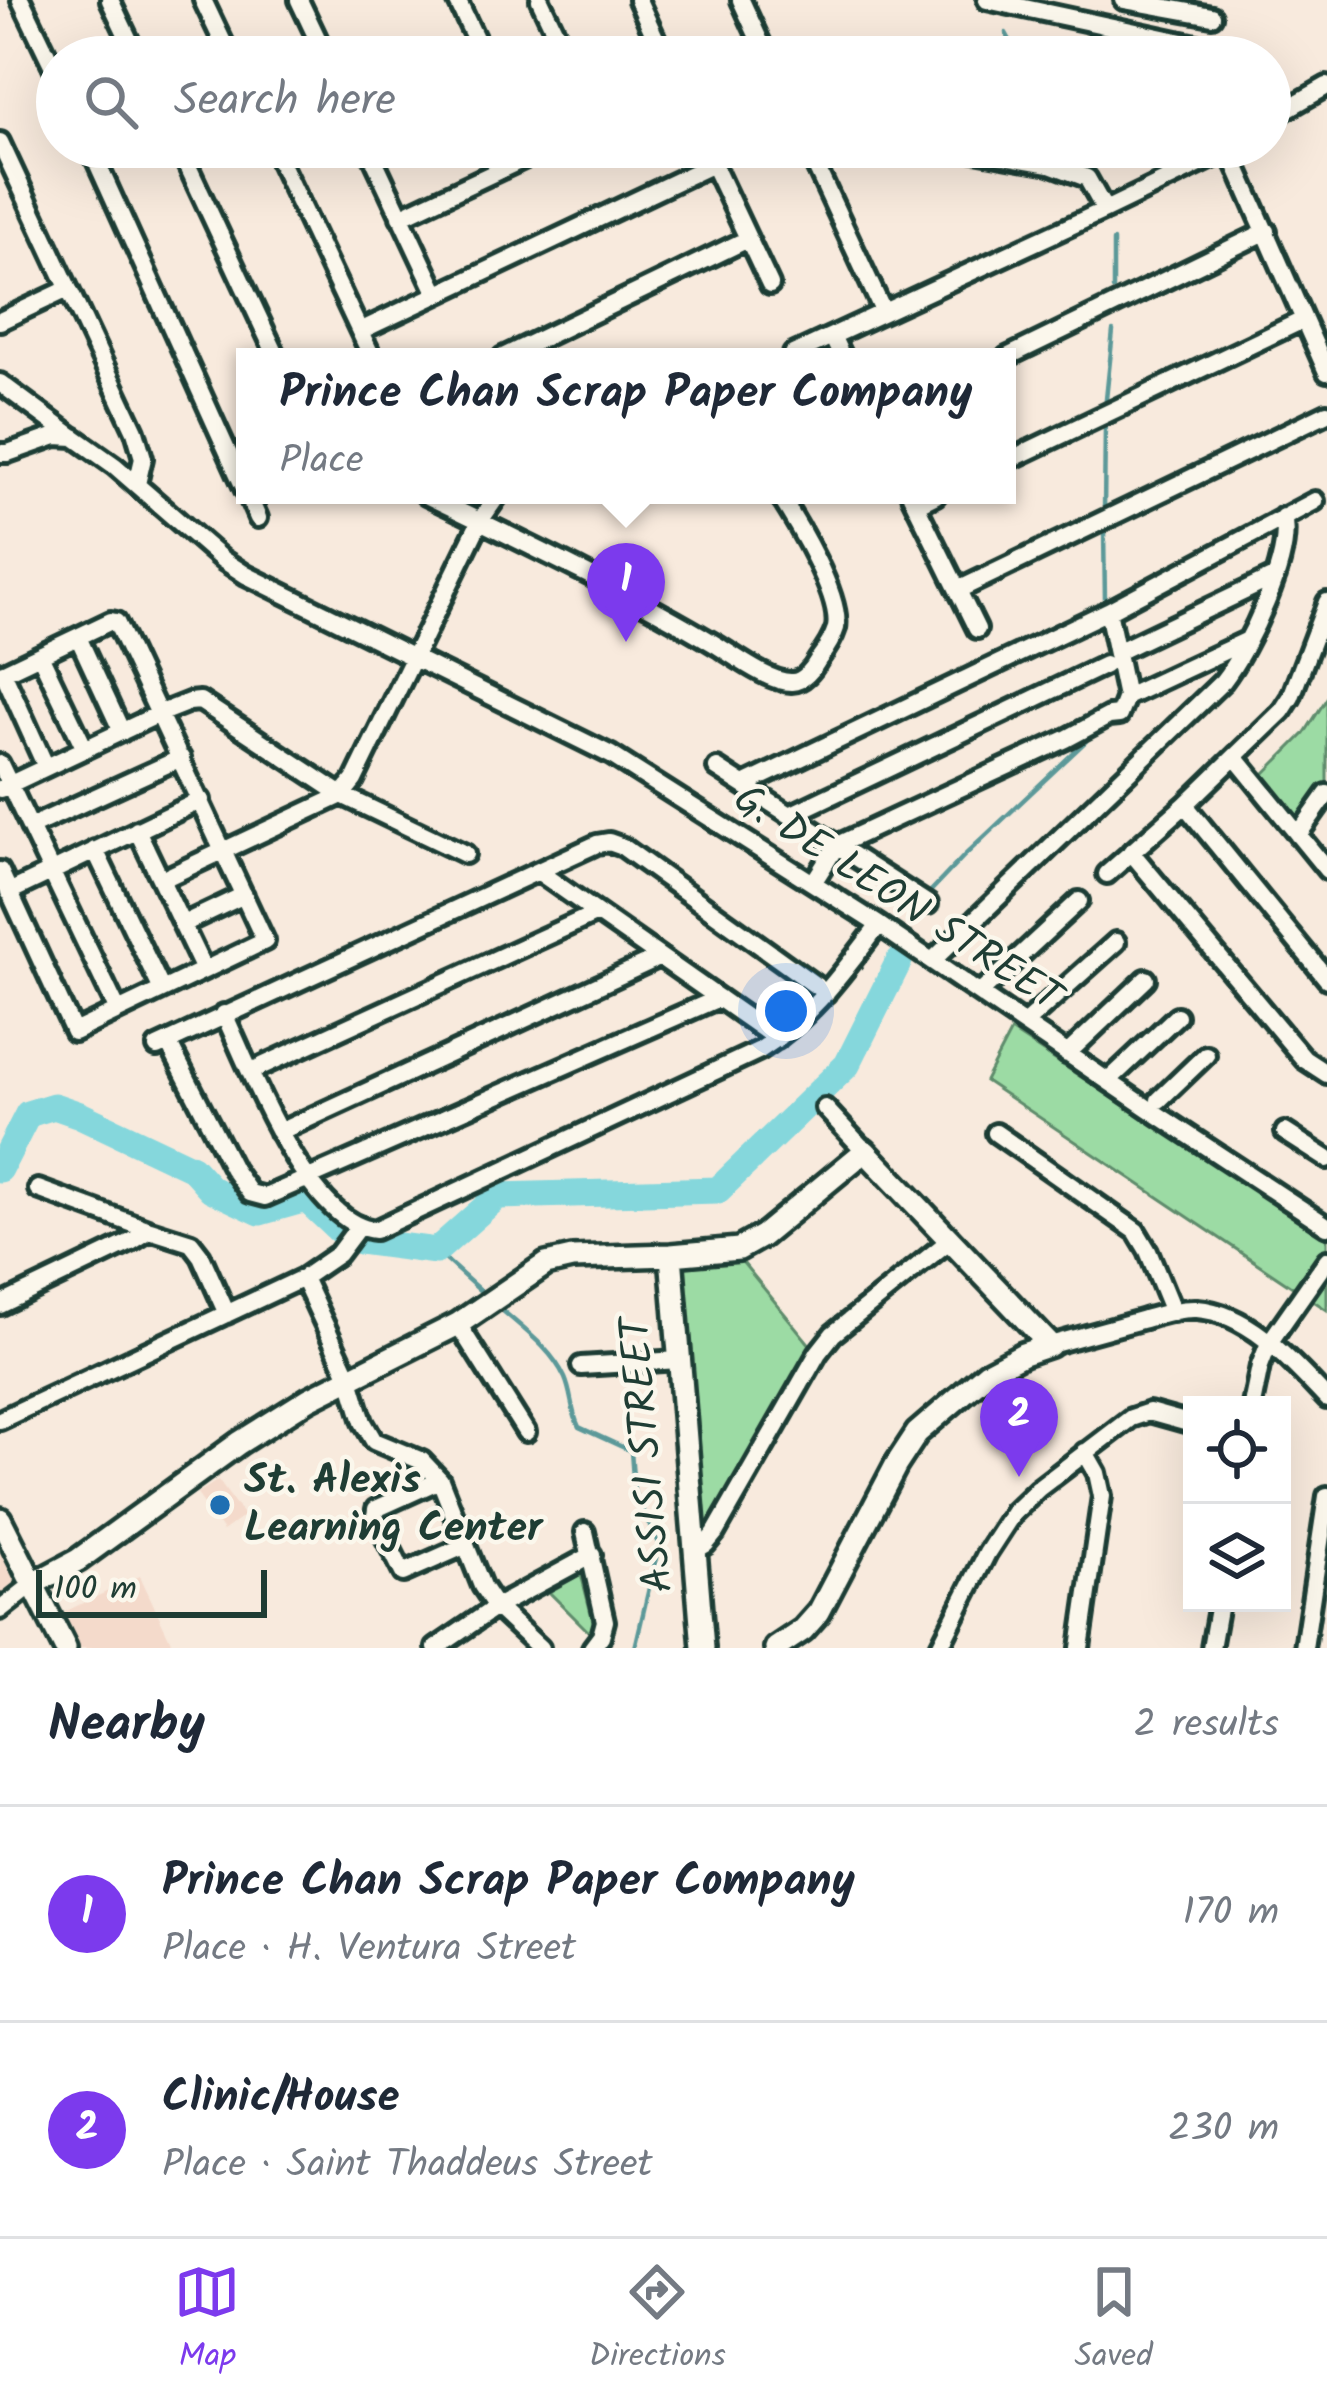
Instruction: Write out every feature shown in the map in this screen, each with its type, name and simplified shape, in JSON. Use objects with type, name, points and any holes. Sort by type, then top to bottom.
[{"type":"street","points":[[21,0],[38,36]]},
{"type":"street","points":[[110,0],[127,36]]},
{"type":"street","points":[[203,0],[220,36]]},
{"type":"street","points":[[299,0],[316,36]]},
{"type":"street","points":[[457,0],[474,36]]},
{"type":"street","points":[[540,0],[557,36]]},
{"type":"street","points":[[638,0],[654,36]]},
{"type":"street","points":[[741,0],[757,36]]},
{"type":"street","points":[[987,0],[1130,36]]},
{"type":"street","points":[[1124,0],[1212,16]]},
{"type":"street","points":[[1161,4],[1176,36]]},
{"type":"street","points":[[1291,107],[1327,86]]},
{"type":"street","points":[[0,142],[141,447],[136,484]]},
{"type":"street","points":[[100,168],[236,468]]},
{"type":"street","points":[[189,168],[273,348]]},
{"type":"street","points":[[283,168],[368,348]]},
{"type":"street","points":[[378,168],[437,294]]},
{"type":"street","points":[[400,217],[496,168]]},
{"type":"street","points":[[360,331],[684,168]]},
{"type":"street","points":[[715,168],[770,285]]},
{"type":"street","points":[[821,168],[883,311]]},
{"type":"street","points":[[1061,168],[1087,178],[1105,210]]},
{"type":"street","points":[[806,348],[1188,168]]},
{"type":"street","points":[[1237,168],[1327,372]]},
{"type":"street","points":[[1016,353],[1267,231]]},
{"type":"street","points":[[522,348],[748,239]]},
{"type":"street","points":[[0,321],[68,289]]},
{"type":"street","points":[[1016,457],[1303,320]]},
{"type":"street","points":[[832,336],[838,348]]},
{"type":"street","name":"G. DE LEON STREET","points":[[0,383],[136,484],[246,575],[611,755],[879,925],[1327,1226]]},
{"type":"street","points":[[958,590],[1327,413]]},
{"type":"street","points":[[0,453],[56,436],[74,437]]},
{"type":"street","points":[[744,785],[1108,610],[1316,501]]},
{"type":"street","points":[[252,504],[258,518]]},
{"type":"street","points":[[445,504],[655,608],[764,673],[790,682],[800,681],[816,664],[836,628],[827,584],[785,504]]},
{"type":"street","points":[[161,880],[342,795],[354,780],[492,504]]},
{"type":"street","points":[[915,504],[977,629]]},
{"type":"street","points":[[932,961],[1223,681],[1248,640],[1276,576],[1286,541],[1283,517]]},
{"type":"street","points":[[790,814],[1276,576]]},
{"type":"street","points":[[1107,874],[1282,711],[1327,602]]},
{"type":"street","points":[[813,883],[837,845],[1109,716],[1119,716],[1126,697],[1111,658],[1108,610]]},
{"type":"street","points":[[0,871],[76,1033],[265,941],[116,622],[2,673],[46,767]]},
{"type":"street","points":[[77,637],[122,731]]},
{"type":"street","points":[[1126,697],[1248,640]]},
{"type":"street","points":[[40,655],[85,749]]},
{"type":"street","points":[[5,787],[160,713],[200,701],[342,795],[465,854]]},
{"type":"street","points":[[1234,757],[1327,870]]},
{"type":"street","points":[[30,827],[181,758]]},
{"type":"street","points":[[0,764],[5,787],[30,827],[118,1011]]},
{"type":"street","points":[[716,768],[928,904]]},
{"type":"street","points":[[1298,835],[1327,794]]},
{"type":"street","points":[[10,892],[200,800]]},
{"type":"street","points":[[1185,805],[1327,979]]},
{"type":"street","points":[[137,830],[204,970]]},
{"type":"street","points":[[719,998],[265,1197],[250,1193],[224,1155],[162,1044],[609,842],[623,847],[826,993]]},
{"type":"street","points":[[95,850],[162,990]]},
{"type":"street","points":[[1131,852],[1304,1059],[1327,1074]]},
{"type":"street","points":[[538,872],[777,1039]]},
{"type":"street","points":[[183,924],[244,895]]},
{"type":"street","points":[[980,993],[1079,901]]},
{"type":"street","points":[[251,1071],[597,913]]},
{"type":"street","points":[[224,1014],[307,1181],[359,1226],[383,1228],[777,1039],[826,993],[879,925]]},
{"type":"street","points":[[1024,1024],[1116,942]]},
{"type":"street","points":[[279,1132],[660,957]]},
{"type":"street","points":[[1066,1054],[1146,979]]},
{"type":"street","points":[[1108,1081],[1177,1016]]},
{"type":"street","points":[[1159,1100],[1206,1055]]},
{"type":"street","points":[[825,1108],[1050,1345]]},
{"type":"street","points":[[1285,1132],[1327,1160]]},
{"type":"street","points":[[996,1133],[1136,1231],[1172,1312]]},
{"type":"street","points":[[0,1610],[256,1432],[309,1399],[458,1324],[533,1271],[560,1259],[724,1251],[752,1244],[865,1151]]},
{"type":"street","points":[[38,1189],[191,1243],[227,1314]]},
{"type":"street","points":[[0,1420],[303,1278],[338,1254],[359,1226]]},
{"type":"street","points":[[0,1305],[150,1230]]},
{"type":"street","points":[[694,1551],[715,1533],[833,1334],[949,1241]]},
{"type":"street","name":"ASSISI STREET","points":[[671,1255],[703,1648]]},
{"type":"street","points":[[1254,1396],[1269,1343],[1327,1260]]},
{"type":"street","points":[[303,1278],[374,1441],[422,1461],[440,1480],[482,1586],[496,1607],[540,1648]]},
{"type":"street","points":[[776,1648],[819,1612],[917,1433],[987,1373],[1023,1354],[1172,1312],[1214,1312],[1269,1343],[1327,1399]]},
{"type":"street","points":[[458,1324],[526,1432]]},
{"type":"street","points":[[581,1366],[680,1360]]},
{"type":"street","points":[[939,1648],[988,1553],[1013,1513],[1038,1489],[1131,1418],[1158,1413],[1183,1421]]},
{"type":"street","points":[[1080,1648],[1102,1507],[1101,1486],[1085,1452]]},
{"type":"street","points":[[440,1480],[376,1509],[375,1517],[403,1574],[464,1546]]},
{"type":"street","points":[[1304,1648],[1327,1496]]},
{"type":"street","points":[[0,1519],[65,1648]]},
{"type":"street","points":[[585,1532],[605,1621],[592,1648]]},
{"type":"street","points":[[444,1646],[496,1607],[592,1555]]},
{"type":"street","points":[[1211,1648],[1217,1612]]},
{"type":"shaded area","name":"St. Alexis Learning Center","points":[[218,1480],[244,1516],[223,1531],[197,1494]]},
{"type":"shaded area","points":[[0,1530],[24,1579],[0,1600]]},
{"type":"shaded area","points":[[140,1576],[174,1648],[79,1648],[62,1613]]},
{"type":"green space","points":[[1327,698],[1327,784],[1298,825],[1260,778],[1304,734]]},
{"type":"green space","points":[[1011,1031],[1319,1233],[1327,1224],[1327,1310],[985,1081]]},
{"type":"green space","points":[[739,1258],[811,1346],[713,1528],[701,1536],[680,1263]]},
{"type":"green space","points":[[581,1574],[595,1629],[591,1634],[549,1592]]},
{"type":"waterway","points":[[1113,241],[1113,289]]},
{"type":"waterway","points":[[1105,409],[1113,331]]},
{"type":"waterway","points":[[1104,512],[1105,426]]},
{"type":"waterway","points":[[1104,530],[1105,602]]},
{"type":"waterway","points":[[927,895],[1086,741]]},
{"type":"waterway","points":[[360,1241],[436,1251],[498,1196],[718,1190],[847,1065],[899,961]]},
{"type":"waterway","points":[[0,1169],[28,1114],[54,1106],[192,1168],[211,1189],[260,1212],[306,1199],[340,1231]]},
{"type":"waterway","points":[[436,1251],[486,1296]]},
{"type":"waterway","points":[[503,1311],[560,1368],[579,1427],[631,1451],[634,1492],[659,1545],[635,1648]]},
{"type":"place","name":"Prince Chan Scrap Paper Company","points":[[626,642]]},
{"type":"place","name":"Clinic/House","points":[[1019,1477]]},
{"type":"place","name":"St. Alexis Learning Center","points":[[220,1505]]}]
